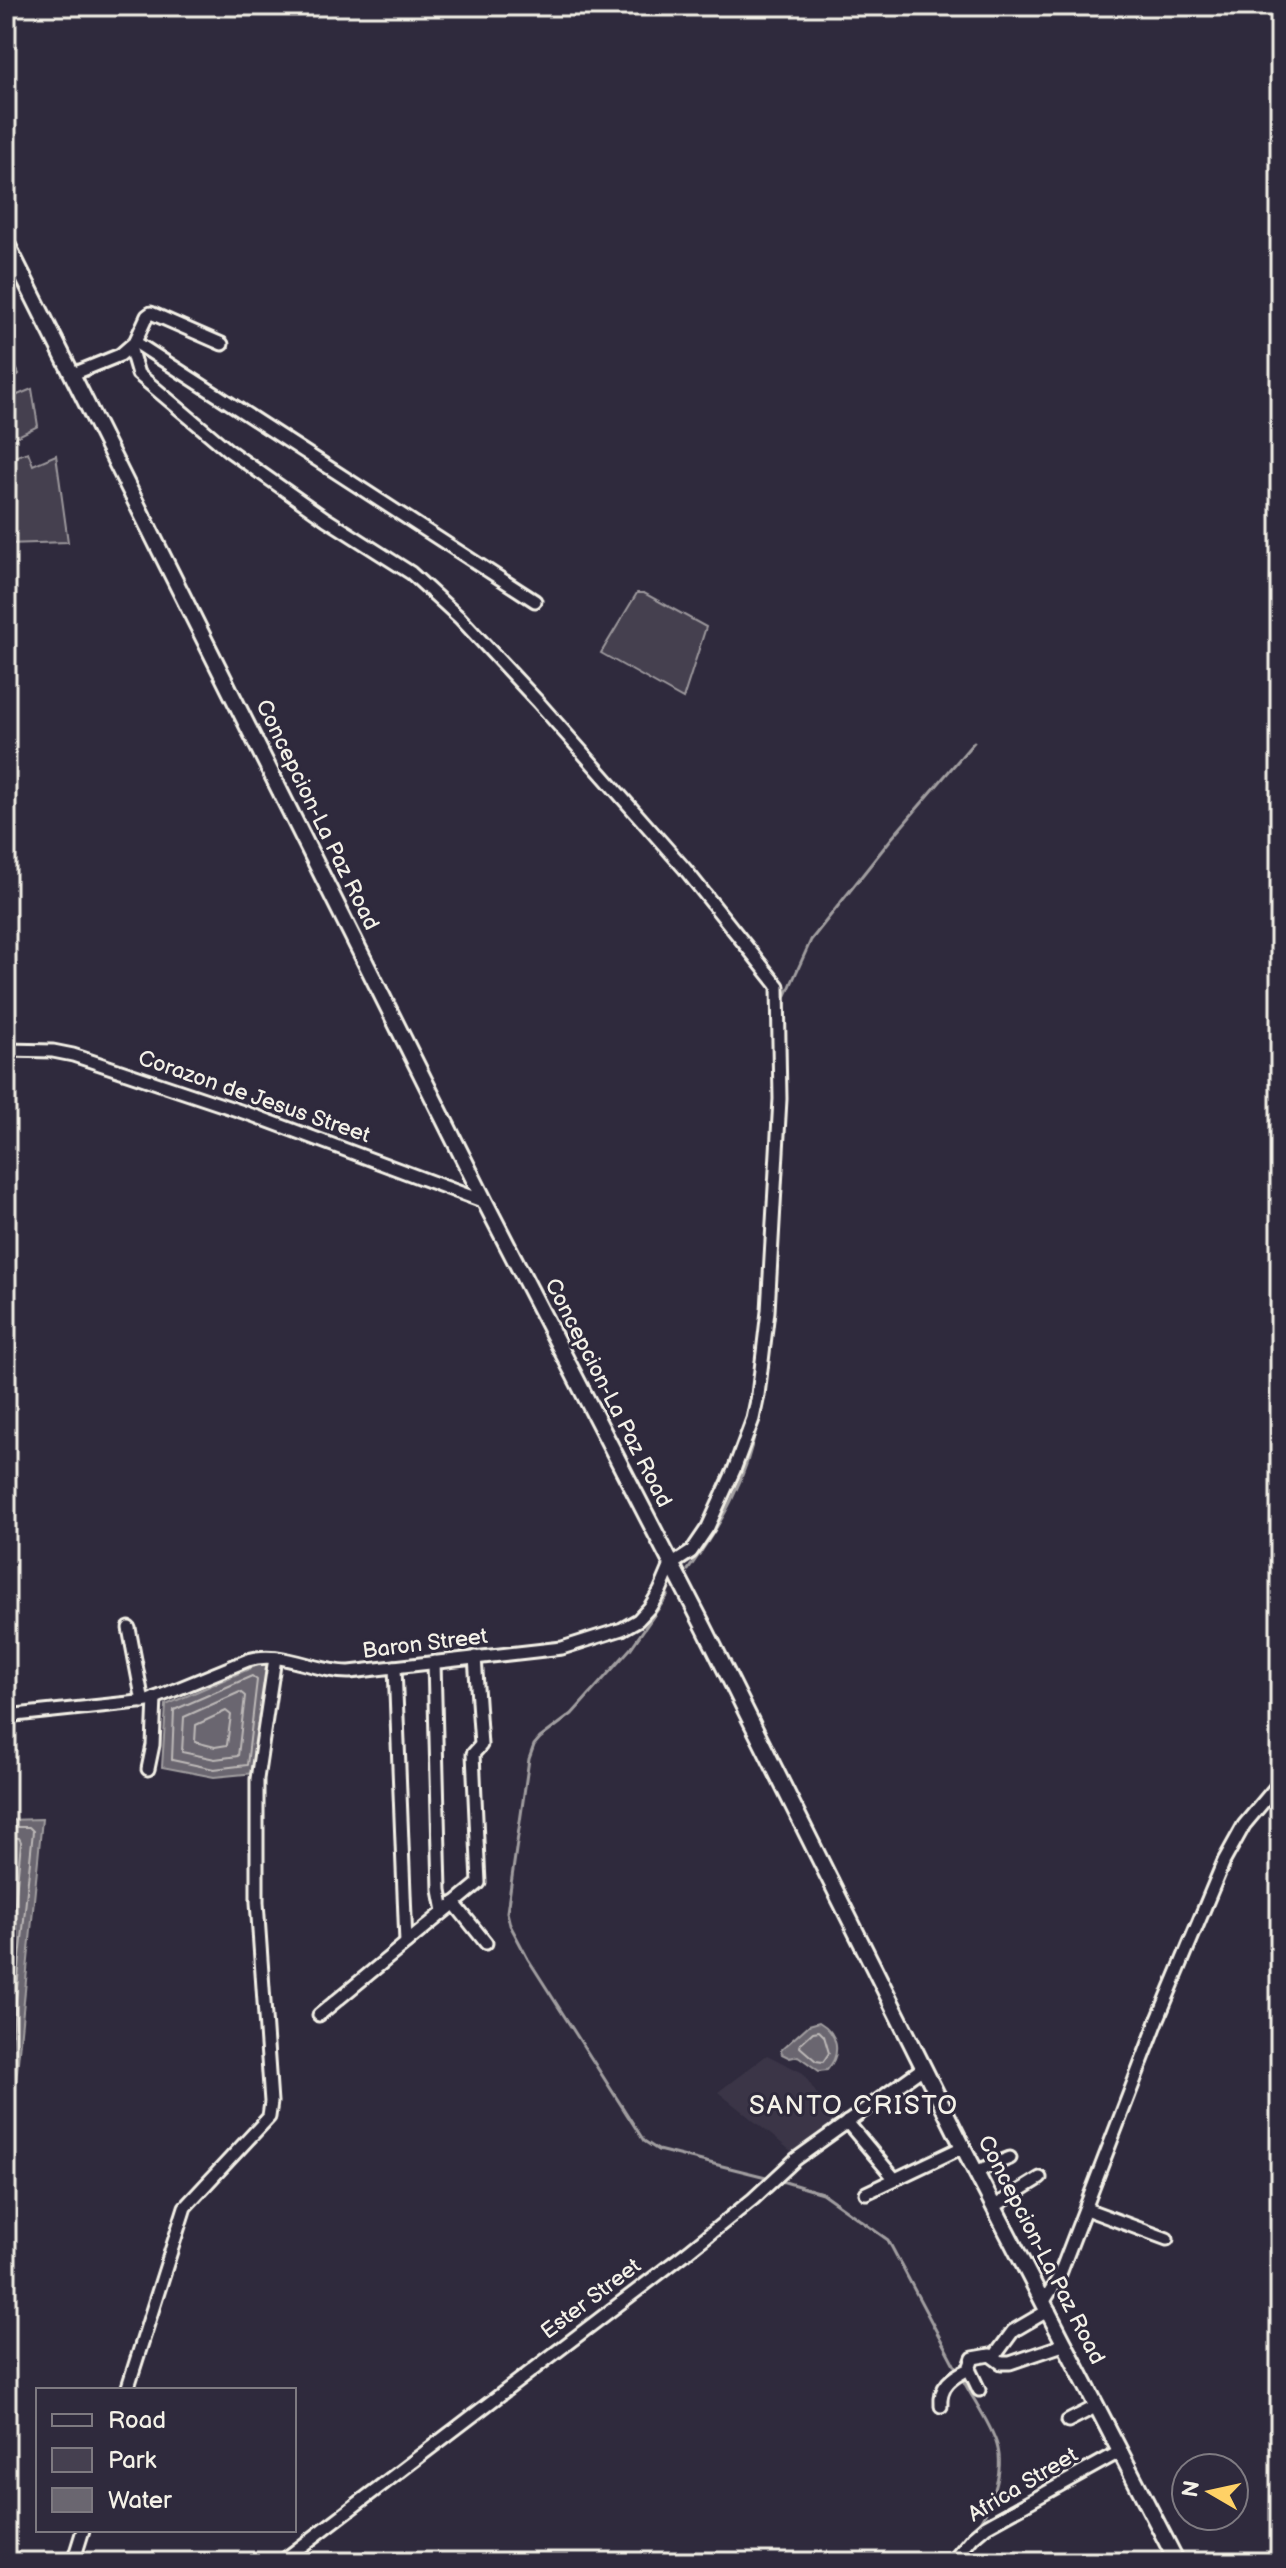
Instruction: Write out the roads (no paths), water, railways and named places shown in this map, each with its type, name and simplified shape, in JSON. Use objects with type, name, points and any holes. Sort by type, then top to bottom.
[{"type":"main road","name":"Concepcion-La Paz Road","points":[[6,242],[485,1202],[963,2147],[1177,2562]]},
{"type":"street","points":[[73,374],[120,355],[132,345],[151,313],[222,344]]},
{"type":"street","points":[[132,345],[535,601]]},
{"type":"street","points":[[132,345],[138,374],[228,450],[326,519],[411,573],[460,618],[685,869],[778,986],[780,1099],[768,1311],[758,1395],[753,1419],[734,1470],[708,1527],[691,1552],[671,1565]]},
{"type":"street","name":"Corazon de Jesus Street","points":[[6,1050],[53,1051],[73,1055],[255,1116],[485,1202]]},
{"type":"street","name":"Baron Street","points":[[6,1716],[149,1700],[264,1656],[341,1672],[562,1648],[622,1629],[638,1620],[660,1591],[671,1565]]},
{"type":"street","points":[[129,1628],[149,1700],[153,1745],[148,1769]]},
{"type":"street","points":[[319,2015],[479,1883],[473,1754],[481,1745],[475,1657]]},
{"type":"street","points":[[128,2388],[185,2207],[269,2117],[271,2102],[257,1902],[257,1779],[275,1658]]},
{"type":"street","points":[[434,1662],[440,1890],[444,1911]]},
{"type":"street","points":[[395,1667],[406,1943]]},
{"type":"street","points":[[994,2357],[1013,2331],[1046,2306],[1158,2019],[1224,1861],[1244,1825],[1280,1782]]},
{"type":"street","points":[[454,1903],[486,1943]]},
{"type":"street","name":"Ester Street","points":[[281,2562],[686,2253],[769,2186],[796,2159],[923,2068]]},
{"type":"street","points":[[847,2122],[894,2178]]},
{"type":"street","points":[[866,2193],[963,2147]]},
{"type":"street","points":[[977,2171],[1010,2158]]},
{"type":"street","points":[[995,2206],[1040,2178]]},
{"type":"street","points":[[1086,2209],[1167,2239]]},
{"type":"street","points":[[941,2406],[940,2395],[944,2386],[963,2372],[973,2358],[990,2355],[1001,2363],[1010,2363],[1066,2344]]},
{"type":"street","points":[[963,2372],[979,2390]]},
{"type":"street","points":[[1068,2421],[1097,2406]]},
{"type":"street","name":"Africa Street","points":[[952,2562],[973,2537],[990,2524],[1121,2451]]},
{"type":"street","points":[[73,2562],[82,2532]]},
{"type":"water","points":[[267,1661],[255,1773],[214,1777],[162,1767],[166,1705]]},
{"type":"water","points":[[42,1819],[13,2112],[6,2111],[6,1820]]},
{"type":"water","points":[[819,2022],[834,2038],[836,2051],[827,2070],[819,2071],[798,2056],[790,2058],[782,2054],[781,2050],[809,2025]]},
{"type":"waterway","points":[[783,1002],[811,940],[891,839],[974,742]]},
{"type":"waterway","points":[[777,1257],[778,1225]]},
{"type":"waterway","points":[[765,1384],[770,1340]]},
{"type":"waterway","points":[[688,1570],[731,1501],[746,1464],[757,1423]]},
{"type":"waterway","points":[[668,1595],[631,1648],[572,1714],[534,1745],[529,1759],[507,1912],[510,1925],[528,1959],[644,2141],[658,2150],[770,2178]]},
{"type":"waterway","points":[[778,2180],[822,2193],[888,2240],[958,2372]]},
{"type":"waterway","points":[[962,2378],[990,2428],[999,2456],[995,2489],[975,2529]]},
{"type":"district","name":"SANTO CRISTO","points":[[854,2106]]}]
